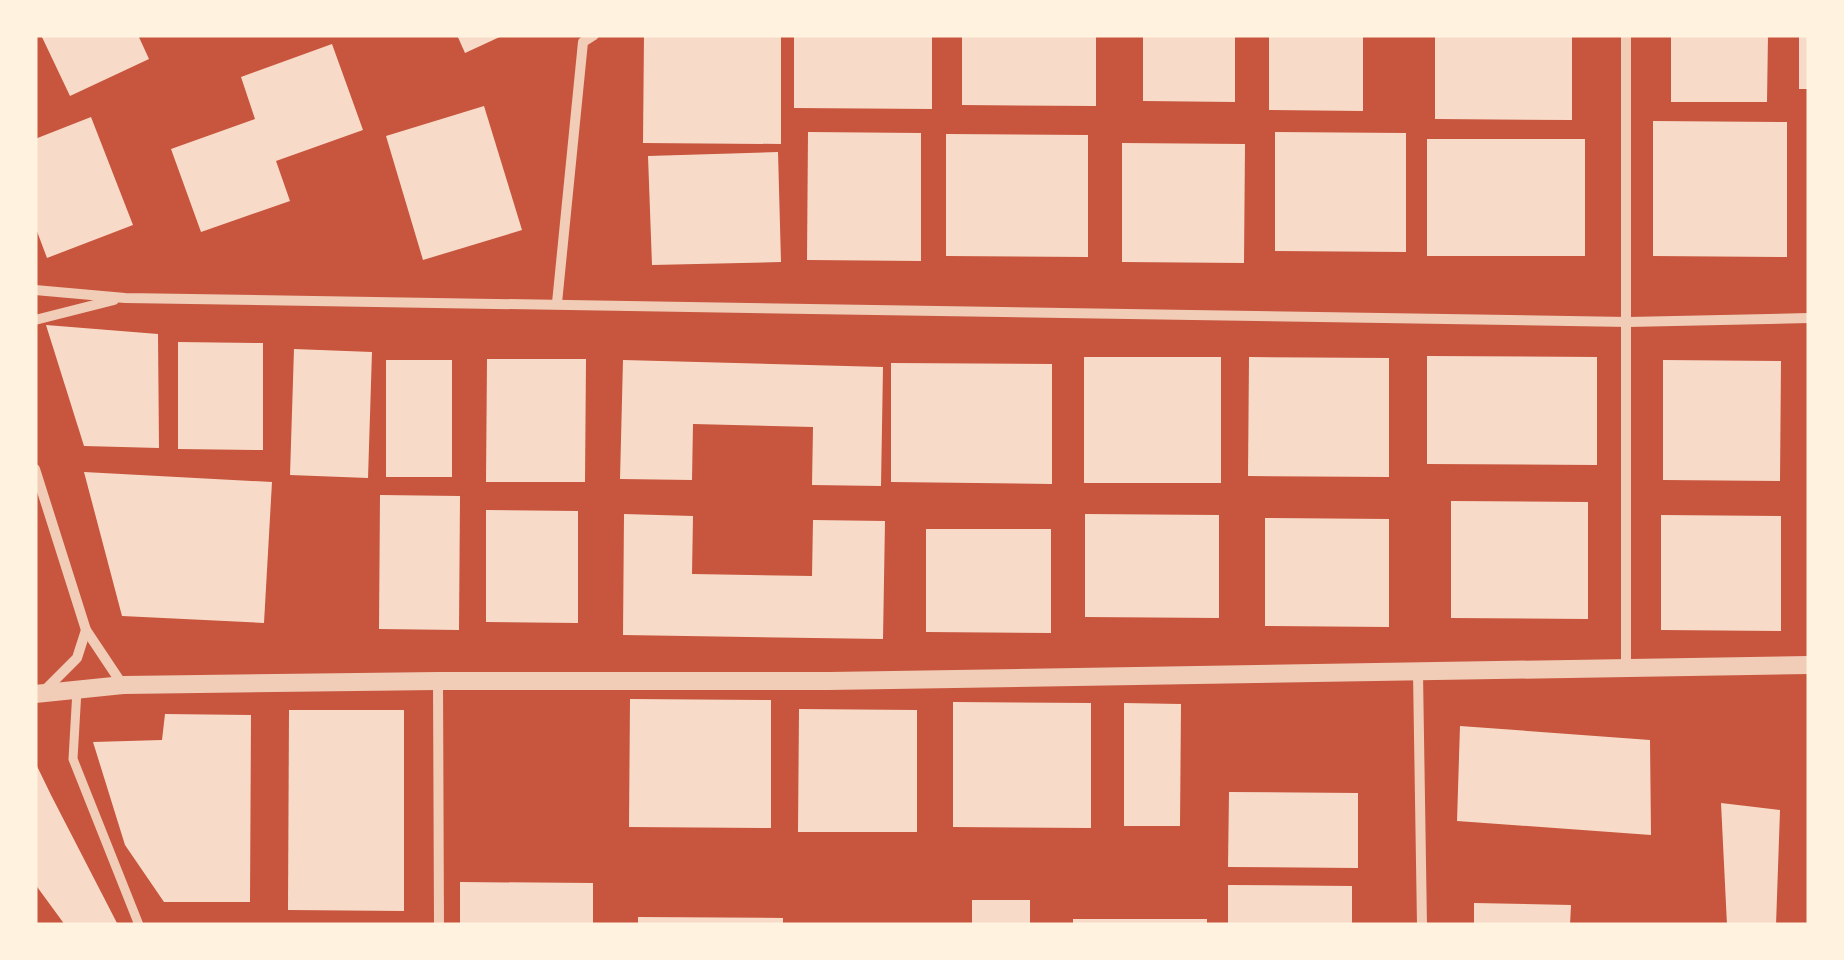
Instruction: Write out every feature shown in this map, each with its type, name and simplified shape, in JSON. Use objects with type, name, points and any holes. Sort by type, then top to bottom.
[{"type":"street","points":[[557,303],[583,42],[594,35]]},
{"type":"street","points":[[1626,35],[1626,666]]},
{"type":"street","points":[[35,290],[124,298],[1628,322],[1809,318]]},
{"type":"street","points":[[35,320],[124,298]]},
{"type":"street","points":[[35,469],[86,630],[123,686]]},
{"type":"street","points":[[39,692],[77,658],[86,630]]},
{"type":"street","points":[[39,692],[123,686],[438,681],[829,681],[1809,665]]},
{"type":"street","points":[[1418,673],[1422,925]]},
{"type":"street","points":[[438,681],[439,925]]},
{"type":"street","points":[[77,688],[73,758],[139,925]]},
{"type":"building","points":[[41,35],[138,35],[149,59],[70,96]]},
{"type":"building","points":[[457,35],[504,35],[465,53]]},
{"type":"building","points":[[644,35],[781,35],[781,144],[643,143]]},
{"type":"building","points":[[794,35],[932,35],[932,109],[794,108]]},
{"type":"building","points":[[962,35],[1096,35],[1096,106],[962,105]]},
{"type":"building","points":[[1143,35],[1235,35],[1235,102],[1143,101]]},
{"type":"building","points":[[1269,35],[1363,35],[1363,111],[1269,110]]},
{"type":"building","points":[[1435,35],[1572,35],[1572,120],[1435,119]]},
{"type":"building","points":[[1671,35],[1768,35],[1767,102],[1671,102]]},
{"type":"building","points":[[1799,35],[1809,35],[1809,89],[1799,89]]},
{"type":"building","points":[[332,44],[363,130],[276,161],[290,201],[201,232],[171,149],[255,119],[241,77]]},
{"type":"building","points":[[484,106],[522,230],[423,260],[386,136]]},
{"type":"building","points":[[91,117],[133,225],[47,258],[35,226],[35,139]]},
{"type":"building","points":[[1653,121],[1787,122],[1787,257],[1653,256]]},
{"type":"building","points":[[808,132],[921,133],[921,261],[807,260]]},
{"type":"building","points":[[1275,132],[1406,133],[1406,252],[1275,251]]},
{"type":"building","points":[[946,134],[1088,135],[1088,257],[946,256]]},
{"type":"building","points":[[1427,139],[1585,139],[1585,256],[1427,256]]},
{"type":"building","points":[[1122,143],[1245,144],[1244,263],[1122,262]]},
{"type":"building","points":[[778,152],[781,262],[652,265],[648,156]]},
{"type":"building","points":[[46,325],[158,334],[159,448],[84,446]]},
{"type":"building","points":[[178,342],[263,343],[263,450],[178,449]]},
{"type":"building","points":[[294,349],[372,352],[368,478],[290,475]]},
{"type":"building","points":[[1427,356],[1597,357],[1597,465],[1427,464]]},
{"type":"building","points":[[1084,357],[1221,357],[1221,483],[1084,483]]},
{"type":"building","points":[[1249,357],[1389,358],[1389,477],[1248,476]]},
{"type":"building","points":[[487,359],[586,359],[585,482],[486,482]]},
{"type":"building","points":[[386,360],[452,360],[452,477],[386,477]]},
{"type":"building","points":[[623,360],[883,367],[881,486],[812,485],[813,427],[693,424],[692,480],[620,479]]},
{"type":"building","points":[[1663,360],[1781,361],[1780,481],[1663,480]]},
{"type":"building","points":[[891,363],[1052,364],[1052,484],[891,482]]},
{"type":"building","points":[[84,472],[272,482],[264,623],[122,616]]},
{"type":"building","points":[[380,495],[460,496],[459,630],[379,629]]},
{"type":"building","points":[[1451,501],[1588,502],[1588,619],[1451,618]]},
{"type":"building","points":[[486,510],[578,511],[578,623],[486,622]]},
{"type":"building","points":[[624,514],[693,516],[692,574],[812,576],[813,520],[885,521],[883,639],[623,635]]},
{"type":"building","points":[[1085,514],[1219,515],[1219,618],[1085,617]]},
{"type":"building","points":[[1661,515],[1781,516],[1781,631],[1661,630]]},
{"type":"building","points":[[1265,518],[1389,519],[1389,627],[1265,626]]},
{"type":"building","points":[[926,529],[1051,529],[1051,633],[926,632]]},
{"type":"building","points":[[630,699],[771,700],[771,828],[629,827]]},
{"type":"building","points":[[953,702],[1091,703],[1091,828],[953,827]]},
{"type":"building","points":[[1124,703],[1181,704],[1180,826],[1124,826]]},
{"type":"building","points":[[799,709],[917,710],[917,832],[798,832]]},
{"type":"building","points":[[289,710],[404,710],[404,911],[288,910]]},
{"type":"building","points":[[165,714],[251,715],[250,902],[164,902],[125,845],[93,742],[162,740]]},
{"type":"building","points":[[1460,726],[1650,740],[1651,835],[1457,821]]},
{"type":"building","points":[[35,762],[118,925],[65,925],[35,884]]},
{"type":"building","points":[[1229,792],[1358,793],[1358,868],[1228,867]]},
{"type":"building","points":[[1721,803],[1780,810],[1776,925],[1727,925]]},
{"type":"building","points":[[460,882],[593,883],[593,925],[460,925]]},
{"type":"building","points":[[1228,885],[1352,886],[1352,925],[1228,925]]},
{"type":"building","points":[[972,900],[1030,900],[1030,925],[972,925]]},
{"type":"building","points":[[1474,903],[1571,905],[1570,925],[1474,925]]},
{"type":"building","points":[[638,917],[783,918],[783,925],[638,925]]},
{"type":"building","points":[[1073,919],[1207,919],[1207,925],[1073,925]]}]
